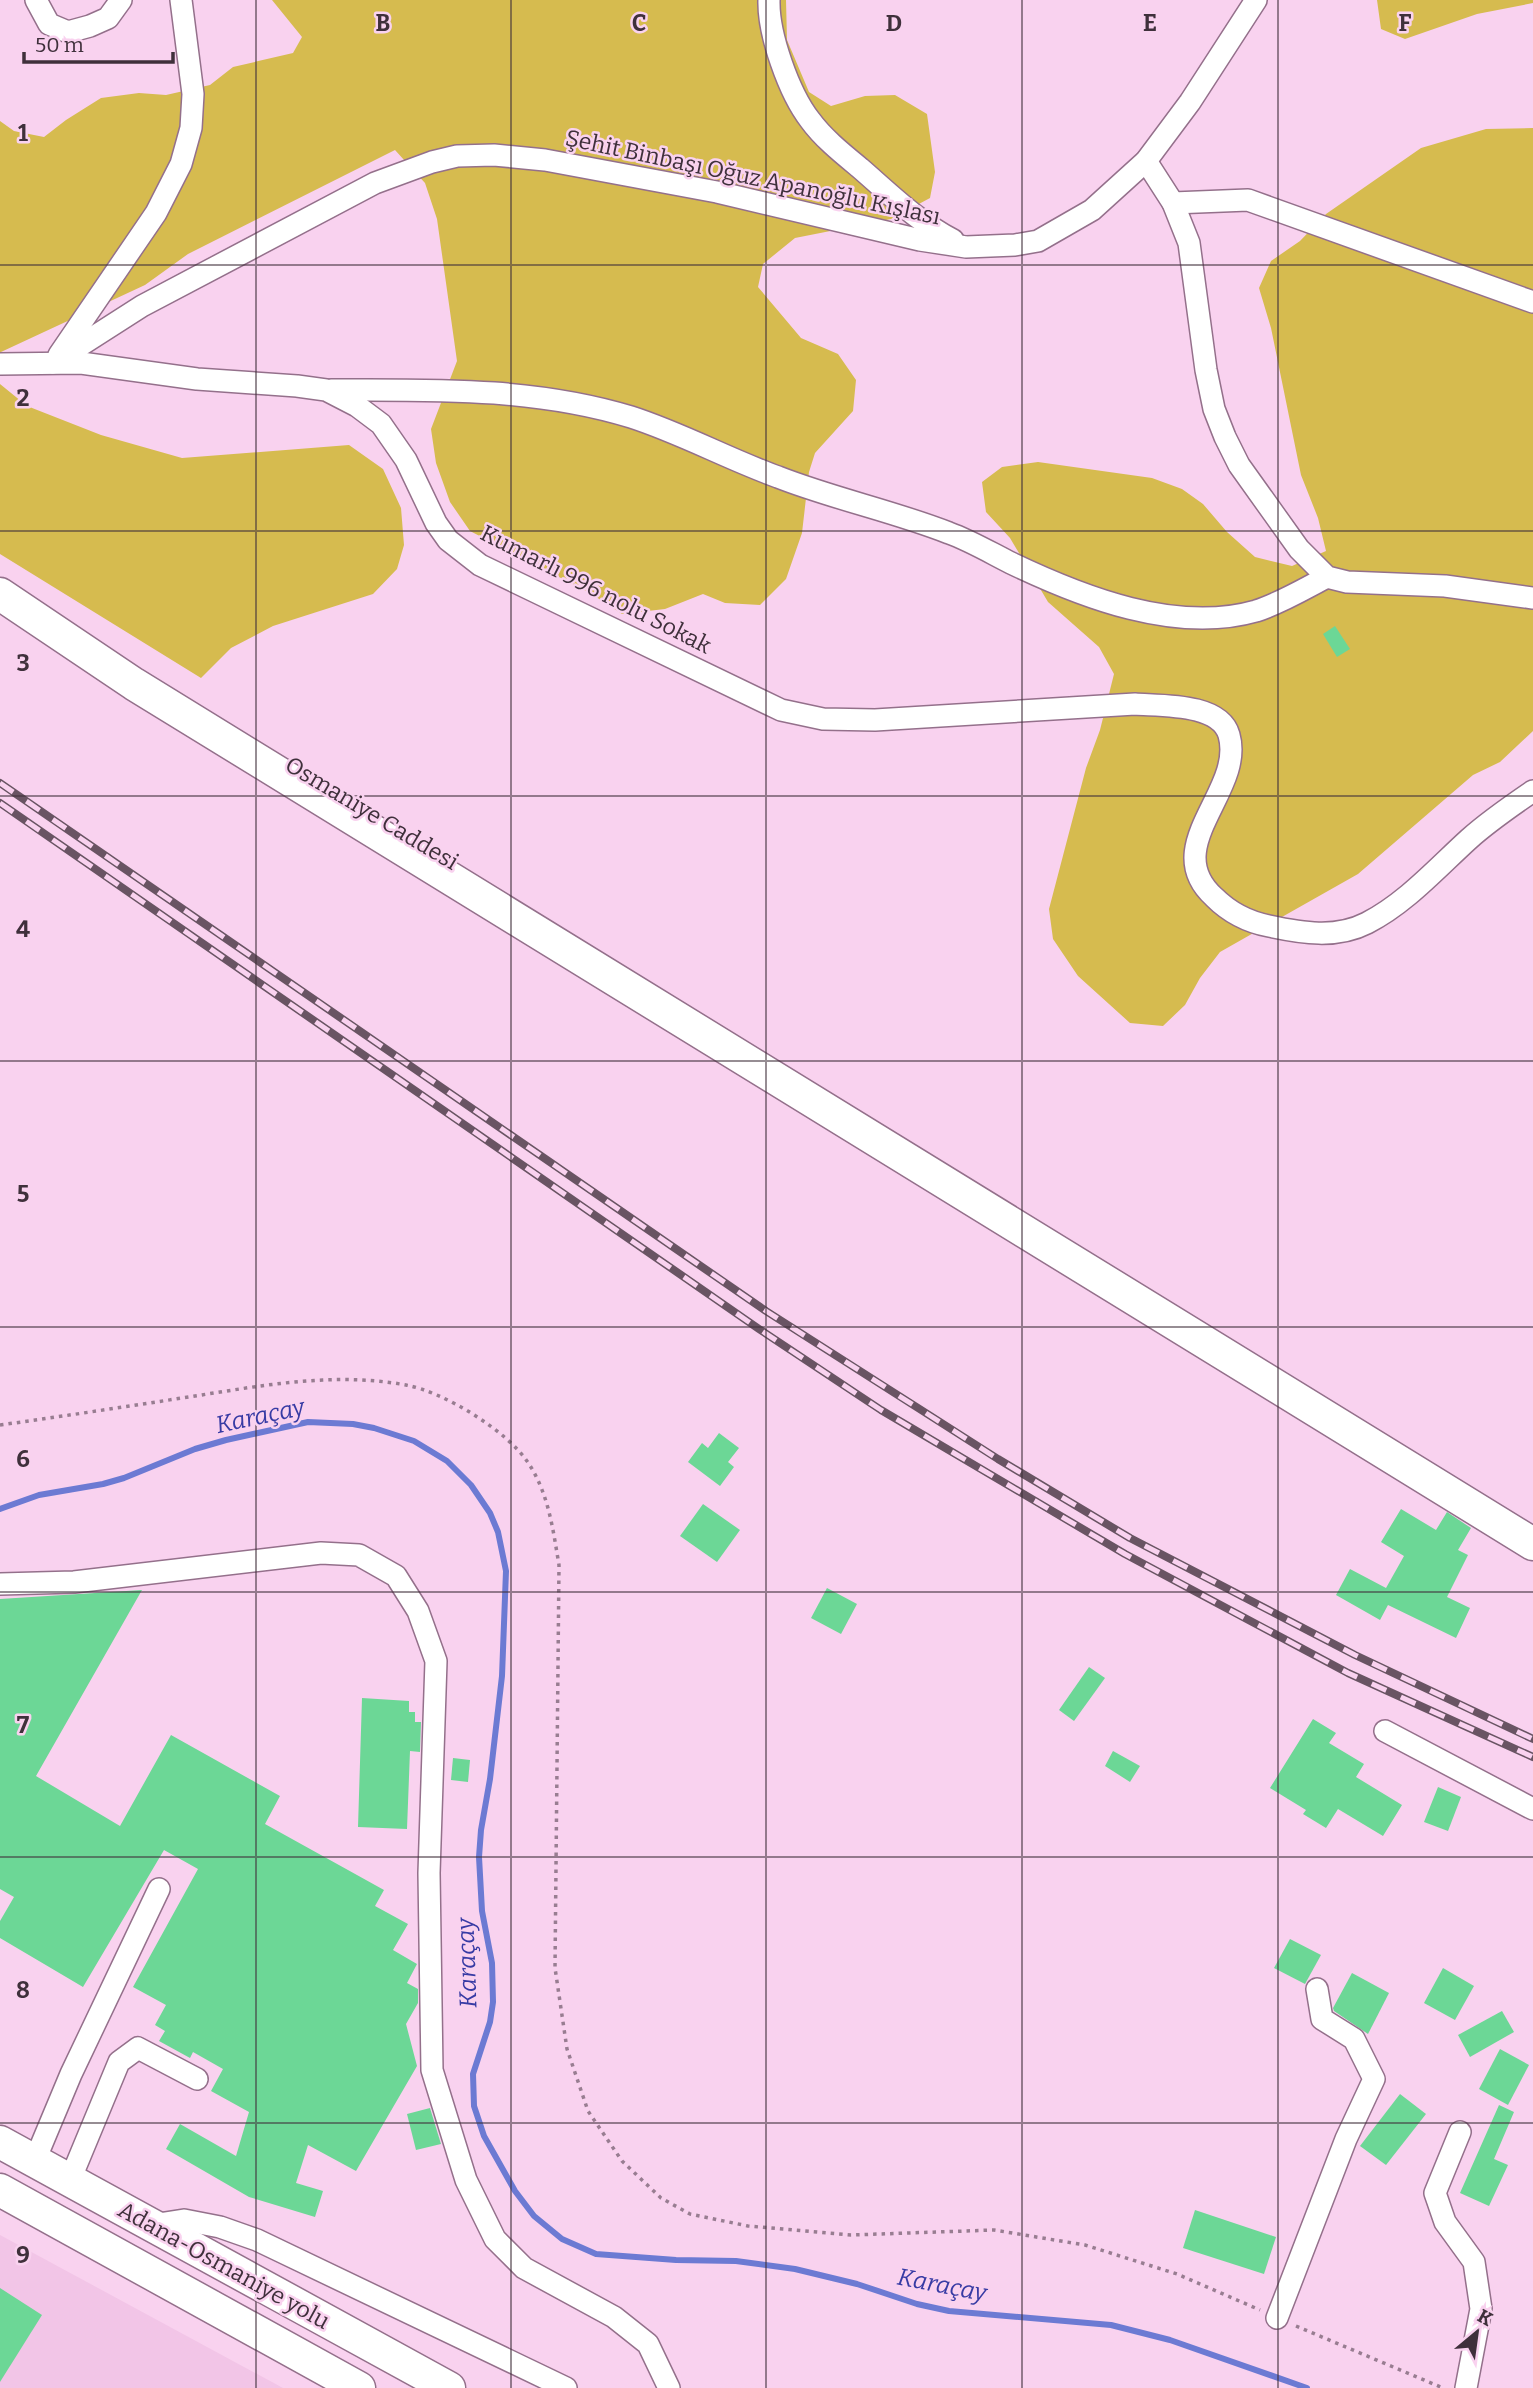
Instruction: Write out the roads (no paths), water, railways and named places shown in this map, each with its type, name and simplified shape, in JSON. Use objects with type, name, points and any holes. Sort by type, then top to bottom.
[{"type":"highway","name":"Osmaniye Caddesi","points":[[0,584],[132,669],[746,1039],[1288,1377],[1533,1526]]},
{"type":"highway","points":[[0,594],[134,684],[1533,1544]]},
{"type":"highway","name":"Adana-Osmaniye yolu","points":[[0,2141],[449,2388]]},
{"type":"highway","name":"Adana-Osmaniye yolu","points":[[0,2190],[359,2388]]},
{"type":"street","points":[[36,0],[49,24],[68,32],[108,18],[121,0]]},
{"type":"street","points":[[53,363],[156,213],[181,164],[191,128],[193,94],[181,0]]},
{"type":"street","points":[[769,0],[769,17],[777,49],[791,86],[809,120],[909,211],[935,230],[966,247]]},
{"type":"street","name":"Şehit Binbaşı Oğuz Apanoğlu Kışlası","points":[[53,363],[142,306],[375,183],[432,162],[457,156],[494,155],[558,162],[718,192],[920,240],[966,247],[1038,241],[1092,210],[1146,160],[1190,102],[1256,0]]},
{"type":"street","points":[[1146,160],[1173,202],[1189,243],[1206,370],[1214,409],[1225,437],[1238,465],[1300,549],[1327,577],[1347,582],[1445,586],[1533,598]]},
{"type":"street","points":[[1173,202],[1248,200],[1533,302]]},
{"type":"street","name":"Kumarlı 996 nolu Sokak","points":[[0,364],[81,363],[197,379],[326,390],[357,406],[381,424],[407,460],[436,523],[448,540],[463,554],[480,565],[780,710],[823,719],[875,720],[1135,705],[1177,707],[1204,712],[1220,719],[1229,735],[1231,760],[1195,851],[1197,875],[1208,891],[1228,911],[1259,925],[1296,932],[1334,934],[1365,924],[1391,909],[1472,837],[1533,791]]},
{"type":"street","points":[[326,390],[467,390],[572,403],[629,417],[801,486],[953,534],[1014,564],[1110,604],[1143,611],[1181,617],[1253,612],[1275,604],[1327,577]]},
{"type":"street","points":[[0,1584],[74,1581],[321,1553],[359,1555],[396,1576],[418,1611],[436,1661],[429,1873],[432,2070],[466,2180],[495,2239],[524,2268],[614,2318],[648,2344],[669,2388]]},
{"type":"street","points":[[1385,1731],[1533,1809]]},
{"type":"street","points":[[35,2161],[71,2074],[159,1889]]},
{"type":"street","points":[[1277,2318],[1346,2139],[1374,2079],[1354,2039],[1322,2019],[1317,1989]]},
{"type":"street","points":[[70,2180],[119,2062],[138,2048],[197,2079]]},
{"type":"street","points":[[1460,2132],[1435,2193],[1445,2222],[1474,2262],[1481,2309],[1466,2388]]},
{"type":"street","points":[[152,2225],[184,2220],[220,2227],[257,2240],[566,2388]]},
{"type":"waterway","name":"Karaçay","points":[[0,1509],[39,1495],[124,1478],[195,1449],[226,1440],[308,1422],[353,1424],[414,1441],[447,1461],[471,1485],[490,1513],[498,1532],[506,1571],[502,1676],[479,1857],[482,1911],[492,1963],[493,2002],[490,2022],[473,2074],[474,2106],[484,2136],[515,2191],[534,2216],[562,2239],[596,2254],[736,2261],[795,2269],[949,2311],[1111,2325],[1170,2340],[1307,2388]]},
{"type":"railway","points":[[0,783],[766,1311],[998,1459],[1130,1538],[1355,1655],[1533,1739]]},
{"type":"railway","points":[[0,803],[759,1329],[881,1410],[1125,1554],[1348,1673],[1533,1757]]}]
